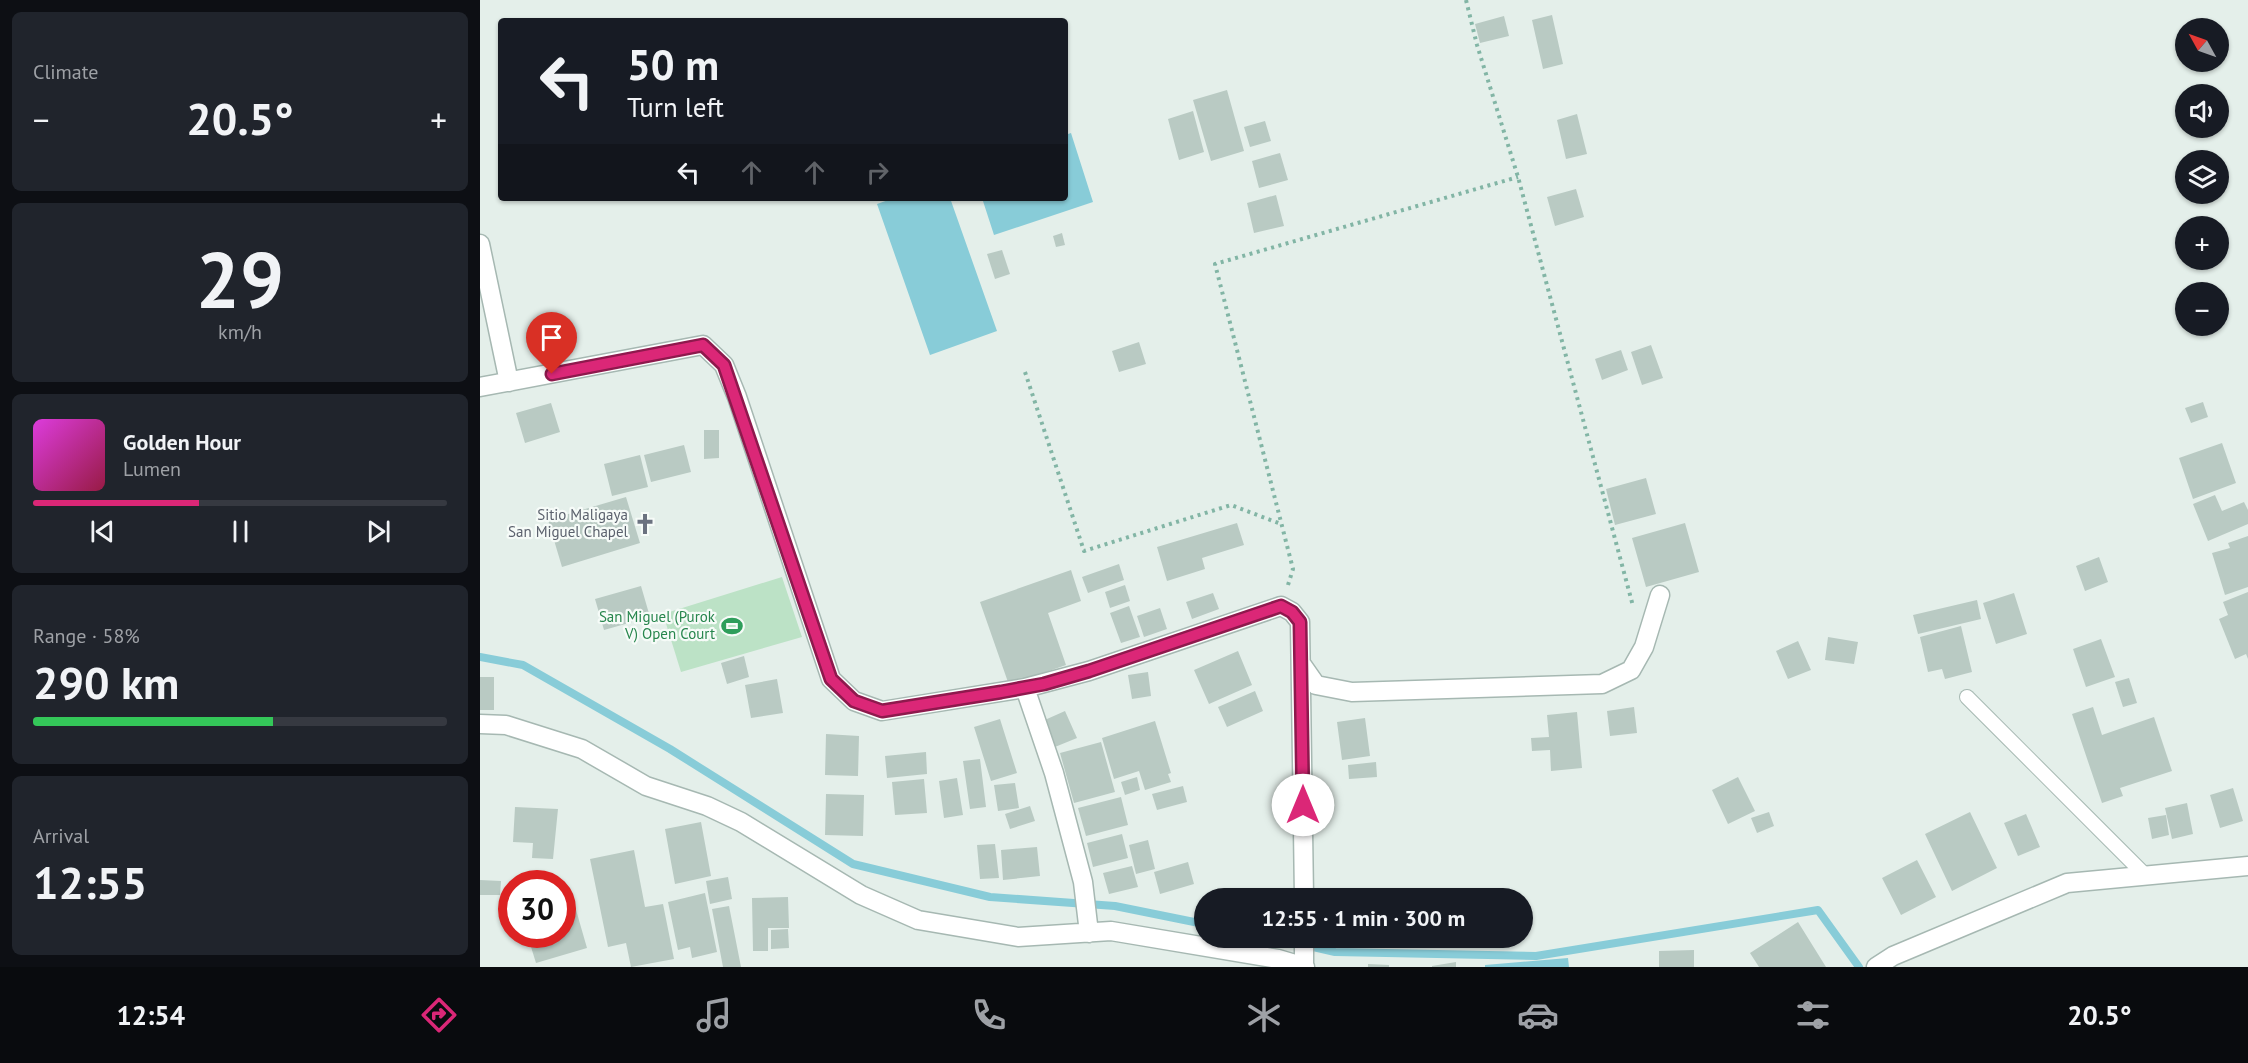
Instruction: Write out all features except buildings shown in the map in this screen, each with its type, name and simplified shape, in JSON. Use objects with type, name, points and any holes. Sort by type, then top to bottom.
[{"type":"street","points":[[480,244],[509,382]]},
{"type":"street","points":[[480,387],[703,345],[724,365],[733,386],[831,679],[854,701],[882,711],[1025,688],[1089,671],[1281,606],[1292,612],[1300,622],[1302,665],[1304,888]]},
{"type":"street","points":[[1302,665],[1316,685],[1352,692],[1602,684],[1631,670],[1644,647],[1660,595]]},
{"type":"street","points":[[1025,688],[1054,773],[1083,882],[1089,933]]},
{"type":"street","points":[[480,724],[506,726],[582,749],[646,786],[707,806],[741,822],[861,895],[918,920],[1018,937],[1111,932],[1278,959],[1305,967],[1304,948]]},
{"type":"street","points":[[1876,967],[1895,961],[2067,883],[2248,866]]},
{"type":"lane","points":[[1967,697],[2146,876]]},
{"type":"path","points":[[1466,0],[1477,45],[1518,177],[1644,647]]},
{"type":"path","points":[[1281,606],[1293,569],[1215,264],[1518,177]]},
{"type":"path","points":[[1025,372],[1084,551],[1231,505],[1282,525]]},
{"type":"green space","name":"San Miguel (Purok V) Open Court","points":[[782,577],[802,637],[681,672],[663,614]]},
{"type":"water","points":[[1071,133],[1093,202],[994,235],[983,201],[1068,201],[1068,134]]},
{"type":"water","points":[[886,201],[951,201],[997,331],[930,355],[877,204]]},
{"type":"water","points":[[1568,958],[1569,967],[1485,967],[1485,965]]},
{"type":"waterway","points":[[480,657],[523,665],[670,749],[853,864],[990,897],[1115,906],[1194,922]]},
{"type":"waterway","points":[[1318,948],[1335,952],[1536,956],[1818,910],[1859,967]]},
{"type":"place","name":"Sitio Maligaya San Miguel Chapel","points":[[645,524]]},
{"type":"place","name":"San Miguel (Purok V) Open Court","points":[[732,626]]},
{"type":"route","points":[[552,374],[703,345],[724,365],[737,397],[831,679],[854,701],[882,711],[1044,684],[1281,606],[1292,612],[1300,622],[1303,805]]}]
